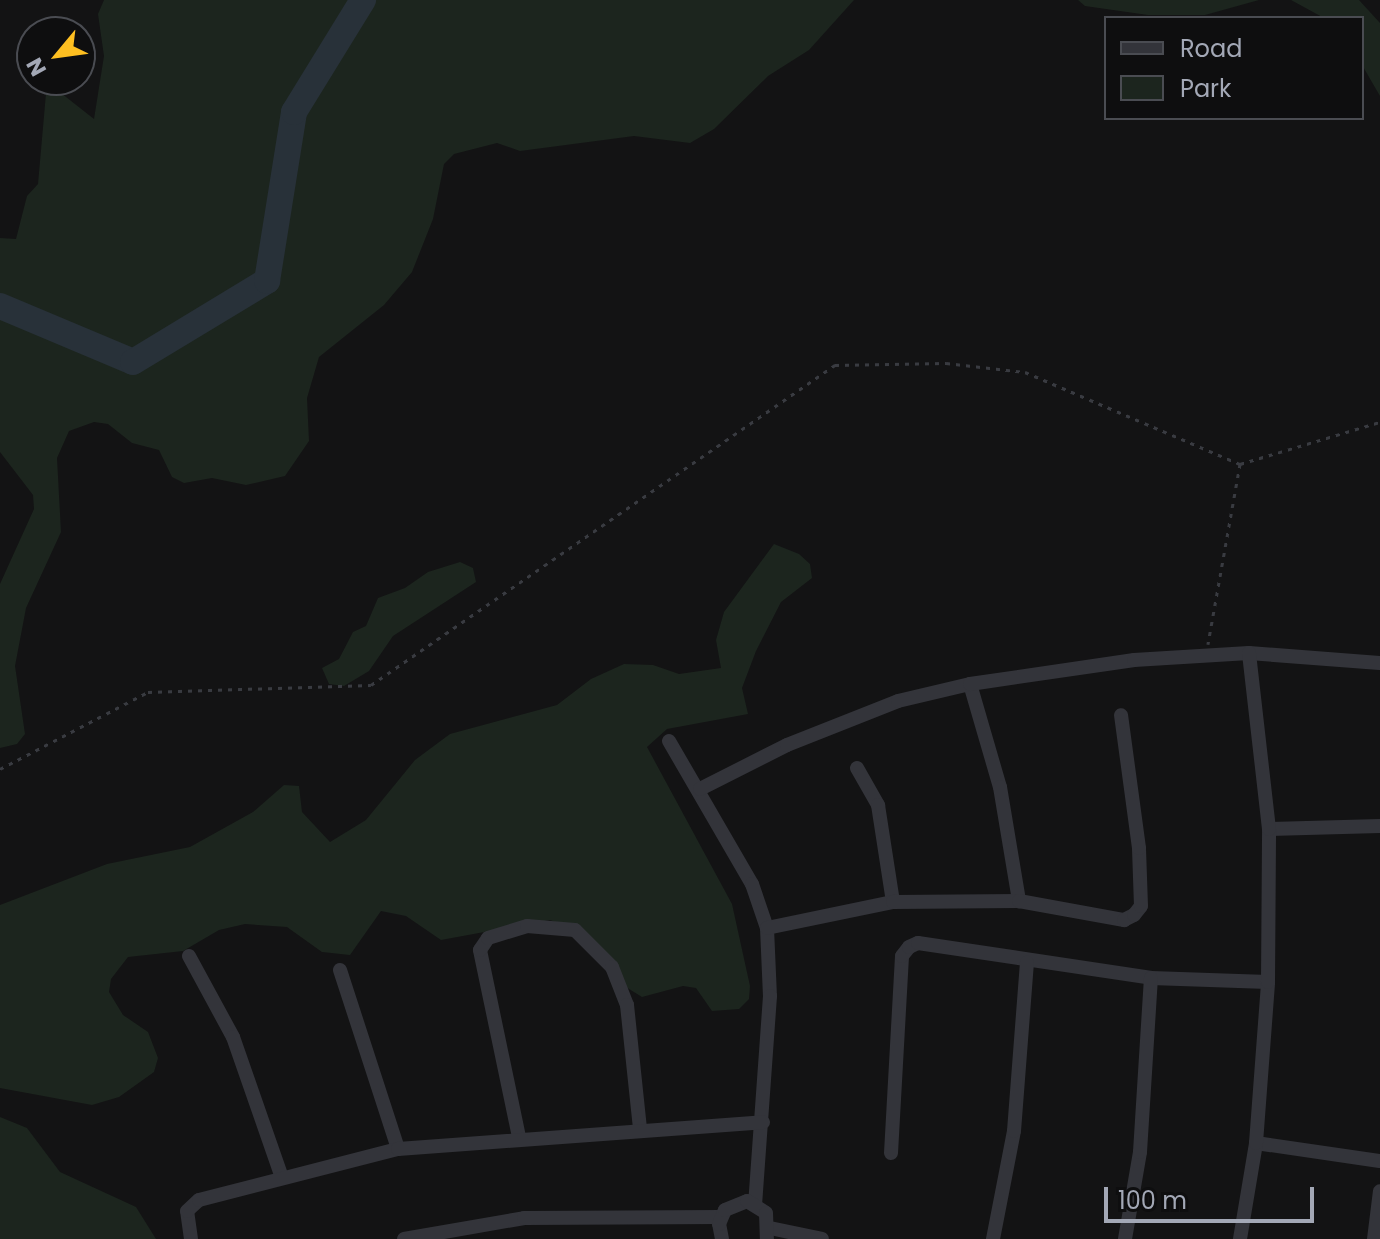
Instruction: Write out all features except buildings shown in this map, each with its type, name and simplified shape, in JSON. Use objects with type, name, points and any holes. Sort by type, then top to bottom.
[{"type":"street","points":[[1240,1239],[1256,1143],[1268,982],[1269,829],[1249,653]]},
{"type":"street","points":[[700,789],[787,745],[898,701],[970,684],[1134,660],[1249,653],[1380,663]]},
{"type":"street","points":[[970,684],[1000,787],[1019,901]]},
{"type":"street","points":[[767,928],[893,902],[1019,901],[1124,920],[1141,906],[1121,715]]},
{"type":"street","points":[[669,741],[700,789],[752,884],[767,928],[770,996],[755,1203]]},
{"type":"street","points":[[857,768],[878,805],[893,902]]},
{"type":"street","points":[[1269,829],[1380,826]]},
{"type":"street","points":[[519,1137],[480,950],[488,938],[527,926],[575,930],[612,967],[627,1005],[640,1129]]},
{"type":"street","points":[[891,1153],[902,956],[918,943],[1027,962],[1151,978],[1268,982]]},
{"type":"street","points":[[189,956],[233,1037],[281,1175]]},
{"type":"street","points":[[993,1239],[1014,1131],[1027,962]]},
{"type":"street","points":[[340,970],[398,1149]]},
{"type":"street","points":[[1125,1239],[1140,1152],[1151,978]]},
{"type":"street","points":[[191,1239],[185,1219],[192,1204],[281,1175],[398,1149],[519,1137],[763,1122]]},
{"type":"street","points":[[1256,1143],[1380,1161]]},
{"type":"street","points":[[1374,1239],[1380,1191]]},
{"type":"street","points":[[404,1239],[524,1218],[721,1217],[739,1202],[755,1203],[766,1213],[769,1233],[822,1239]]},
{"type":"street","points":[[721,1217],[722,1239]]},
{"type":"path","points":[[0,769],[148,692],[371,685],[835,365],[946,363],[1025,372],[1240,464],[1380,422]]},
{"type":"path","points":[[1205,656],[1240,464]]},
{"type":"green space","points":[[104,0],[854,0],[809,50],[768,76],[714,129],[690,143],[634,136],[520,151],[497,143],[454,154],[444,164],[433,219],[412,272],[384,305],[319,357],[307,398],[309,441],[285,476],[246,485],[212,478],[184,483],[172,477],[159,450],[132,443],[108,424],[94,422],[69,431],[57,458],[61,532],[26,608],[15,666],[25,734],[17,744],[0,748],[0,584],[34,509],[33,495],[0,452],[0,238],[16,239],[27,196],[38,184],[46,96],[65,96],[94,119],[104,56],[98,14]]},
{"type":"green space","points":[[1078,0],[1259,0],[1205,15],[1148,15],[1085,6]]},
{"type":"green space","points":[[1291,0],[1359,0],[1380,23],[1380,96],[1364,68],[1364,16],[1320,16]]},
{"type":"green space","points":[[774,544],[799,554],[810,564],[812,578],[781,602],[756,651],[742,688],[748,714],[667,729],[647,747],[732,904],[750,986],[749,999],[739,1009],[712,1011],[696,988],[683,986],[642,997],[621,984],[576,930],[550,920],[441,940],[406,916],[381,911],[350,955],[322,952],[287,927],[245,924],[219,930],[183,951],[128,957],[111,979],[109,992],[123,1015],[148,1032],[158,1058],[154,1072],[119,1097],[92,1105],[0,1088],[0,905],[107,864],[190,847],[253,812],[284,785],[299,786],[302,812],[330,842],[366,820],[415,760],[450,734],[557,705],[591,679],[624,664],[653,665],[679,674],[721,668],[716,640],[724,612]]},
{"type":"green space","points":[[460,562],[473,568],[476,582],[393,636],[369,671],[344,686],[329,684],[322,668],[339,659],[353,632],[366,626],[378,598],[405,588],[428,572]]},
{"type":"green space","points":[[0,1117],[27,1128],[60,1172],[136,1207],[156,1239],[0,1239]]},
{"type":"waterway","points":[[0,306],[133,362],[267,281],[294,112],[363,0]]}]
